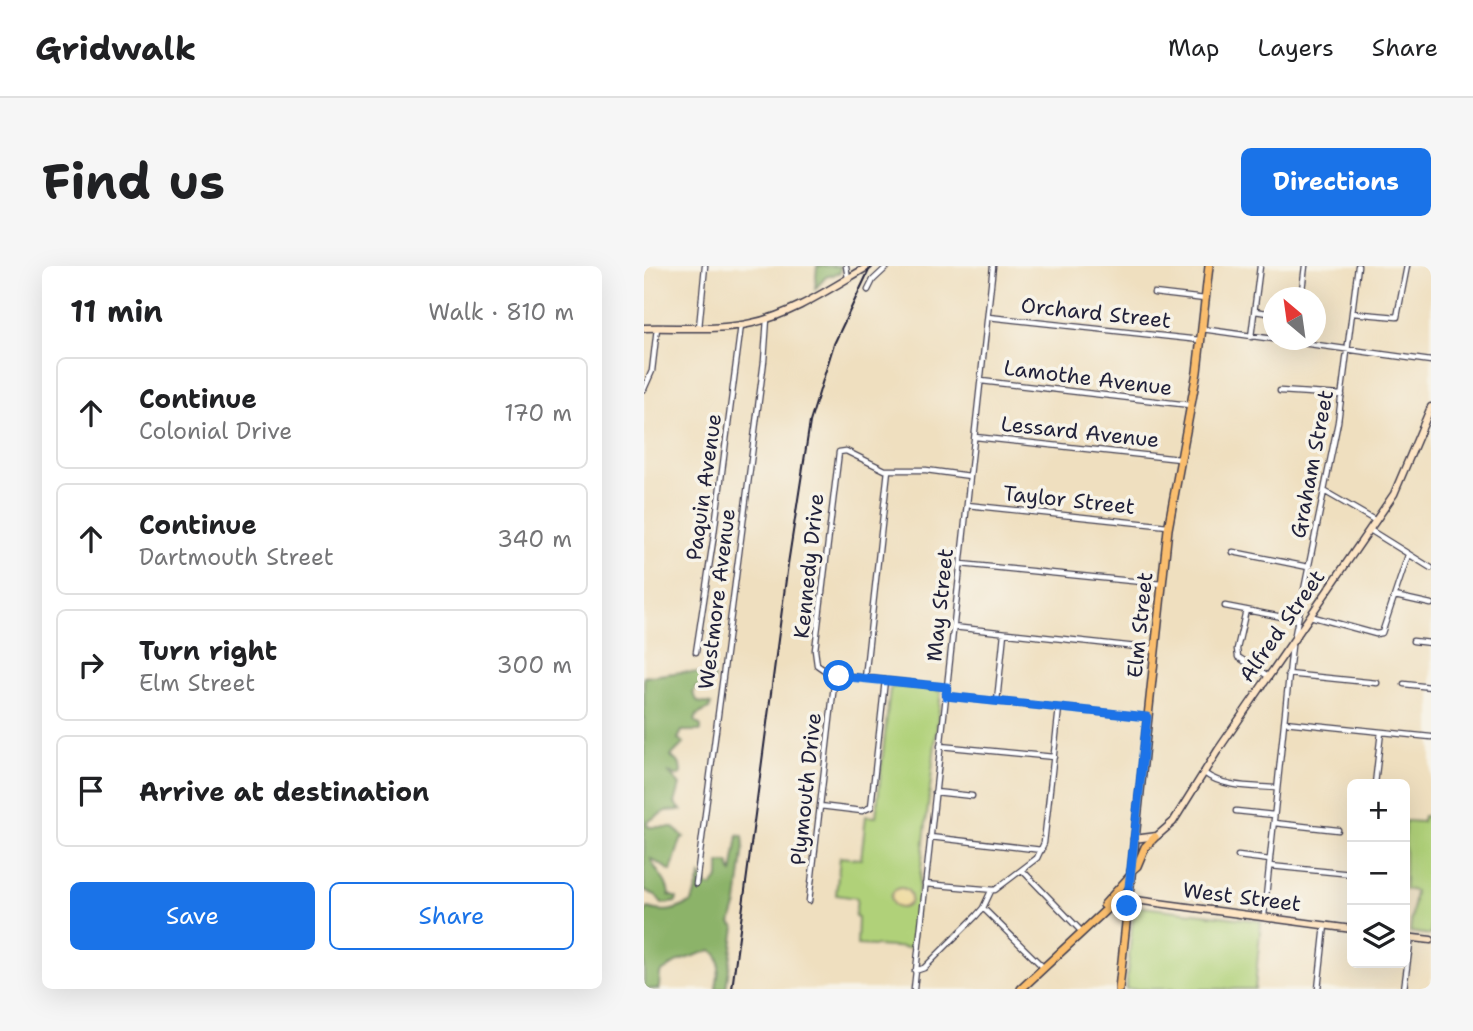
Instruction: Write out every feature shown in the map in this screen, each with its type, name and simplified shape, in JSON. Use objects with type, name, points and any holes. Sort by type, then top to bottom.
[{"type":"main road","name":"Elm Street","points":[[1119,989],[1168,526],[1191,405],[1209,266]]},
{"type":"main road","points":[[644,328],[741,326],[767,319],[868,267]]},
{"type":"main road","name":"Alfred Street","points":[[1155,836],[1172,822],[1268,676],[1376,521],[1400,483],[1431,407]]},
{"type":"main road","points":[[1134,839],[1155,836]]},
{"type":"main road","points":[[1088,924],[1137,866],[1145,847],[1155,836]]},
{"type":"main road","points":[[1112,897],[1122,895],[1128,899]]},
{"type":"main road","points":[[1021,989],[1088,924],[1113,904],[1128,899]]},
{"type":"main road","name":"West Street","points":[[1128,899],[1347,928]]},
{"type":"main road","points":[[1410,937],[1431,940]]},
{"type":"street","points":[[699,328],[705,266]]},
{"type":"street","points":[[846,266],[848,278]]},
{"type":"street","points":[[868,289],[873,280],[888,266]]},
{"type":"street","name":"May Street","points":[[914,989],[993,266]]},
{"type":"street","points":[[1251,337],[1260,266]]},
{"type":"street","points":[[1302,287],[1305,266]]},
{"type":"street","name":"Graham Street","points":[[1264,916],[1289,655],[1342,395],[1358,266]]},
{"type":"street","points":[[1352,313],[1397,317],[1407,266]]},
{"type":"street","points":[[1154,293],[1205,299]]},
{"type":"street","points":[[1255,311],[1263,312]]},
{"type":"street","name":"Orchard Street","points":[[988,317],[1201,340]]},
{"type":"street","name":"Westmore Avenue","points":[[696,884],[764,361],[767,319]]},
{"type":"street","name":"Paquin Avenue","points":[[696,652],[741,326]]},
{"type":"street","points":[[644,389],[652,372],[657,328]]},
{"type":"street","points":[[1202,329],[1431,361]]},
{"type":"street","name":"Lamothe Avenue","points":[[981,381],[1191,405]]},
{"type":"street","points":[[1280,391],[1342,395]]},
{"type":"street","name":"Lessard Avenue","points":[[975,437],[1181,459]]},
{"type":"street","name":"Kennedy Drive","points":[[835,678],[820,668],[815,654],[837,457],[841,451],[846,451],[888,470]]},
{"type":"street","points":[[865,678],[888,470],[926,470],[970,476]]},
{"type":"street","points":[[1324,491],[1376,521]]},
{"type":"street","name":"Taylor Street","points":[[967,505],[1168,526]]},
{"type":"street","points":[[1370,530],[1431,568]]},
{"type":"street","points":[[1233,552],[1308,567]]},
{"type":"street","points":[[1310,616],[1380,634],[1384,630],[1408,555]]},
{"type":"street","points":[[961,564],[1162,584]]},
{"type":"street","points":[[1395,596],[1431,604]]},
{"type":"street","points":[[1225,606],[1298,620]]},
{"type":"street","points":[[1246,610],[1237,649],[1238,657],[1268,676]]},
{"type":"street","points":[[953,627],[1155,649]]},
{"type":"street","points":[[997,701],[1004,633]]},
{"type":"street","points":[[1413,641],[1431,643]]},
{"type":"street","points":[[1289,674],[1377,683]]},
{"type":"street","points":[[835,678],[865,678],[947,687]]},
{"type":"street","name":"Plymouth Drive","points":[[809,901],[835,678]]},
{"type":"street","points":[[820,806],[862,811],[868,809],[872,801],[885,680]]},
{"type":"street","points":[[1404,684],[1431,687]]},
{"type":"street","points":[[946,696],[1147,717]]},
{"type":"street","points":[[925,884],[991,891],[1022,870],[1042,850],[1059,708]]},
{"type":"street","points":[[1284,722],[1431,737]]},
{"type":"street","points":[[1376,779],[1381,732]]},
{"type":"street","points":[[940,746],[1054,757]]},
{"type":"street","points":[[1203,772],[1227,784],[1277,788]]},
{"type":"street","points":[[935,792],[972,796]]},
{"type":"street","points":[[1236,811],[1274,814]]},
{"type":"street","points":[[1274,823],[1338,830]]},
{"type":"street","points":[[930,837],[1042,850]]},
{"type":"street","points":[[1238,856],[1347,873]]},
{"type":"street","points":[[1022,870],[1081,931]]},
{"type":"street","points":[[915,971],[924,968],[983,908],[991,891]]},
{"type":"street","points":[[983,908],[1043,967]]},
{"type":"street","points":[[1318,989],[1325,925]]},
{"type":"street","points":[[1404,989],[1406,968]]},
{"type":"green space","points":[[817,266],[840,266],[840,273],[826,277],[815,289]]},
{"type":"green space","points":[[682,672],[711,674],[715,678],[713,682],[696,687],[693,693],[698,702],[711,704],[709,709],[697,715],[695,721],[701,726],[701,731],[682,731],[678,739],[684,743],[671,756],[680,765],[681,773],[678,776],[668,772],[680,785],[675,803],[681,810],[666,811],[647,822],[648,827],[672,827],[684,837],[671,871],[651,859],[669,895],[677,898],[676,902],[662,904],[655,895],[644,890],[644,677]]},
{"type":"green space","points":[[895,686],[941,691],[912,948],[857,945],[857,898],[836,895],[840,857],[861,859],[866,816],[876,817],[890,689]]},
{"type":"green space","points":[[1423,816],[1431,817],[1431,935],[1410,932],[1415,891],[1410,890],[1410,821],[1422,822]]},
{"type":"green space","points":[[738,835],[743,836],[744,846],[737,903],[731,923],[735,927],[726,989],[716,989],[719,962],[711,950],[679,961],[660,973],[659,989],[644,989],[644,914],[648,908],[671,910],[692,902],[701,875],[707,886],[712,886],[719,877],[719,863],[729,863],[732,874]]},
{"type":"green space","points":[[1134,906],[1261,921],[1255,989],[1126,989]]},
{"type":"sand","points":[[901,888],[908,891],[911,898],[908,905],[901,908],[894,905],[891,898],[894,891]]},
{"type":"railway","points":[[732,989],[788,564],[810,422],[834,344],[871,266]]},
{"type":"route","points":[[839,676],[947,687],[946,696],[1147,717],[1127,906]]}]
